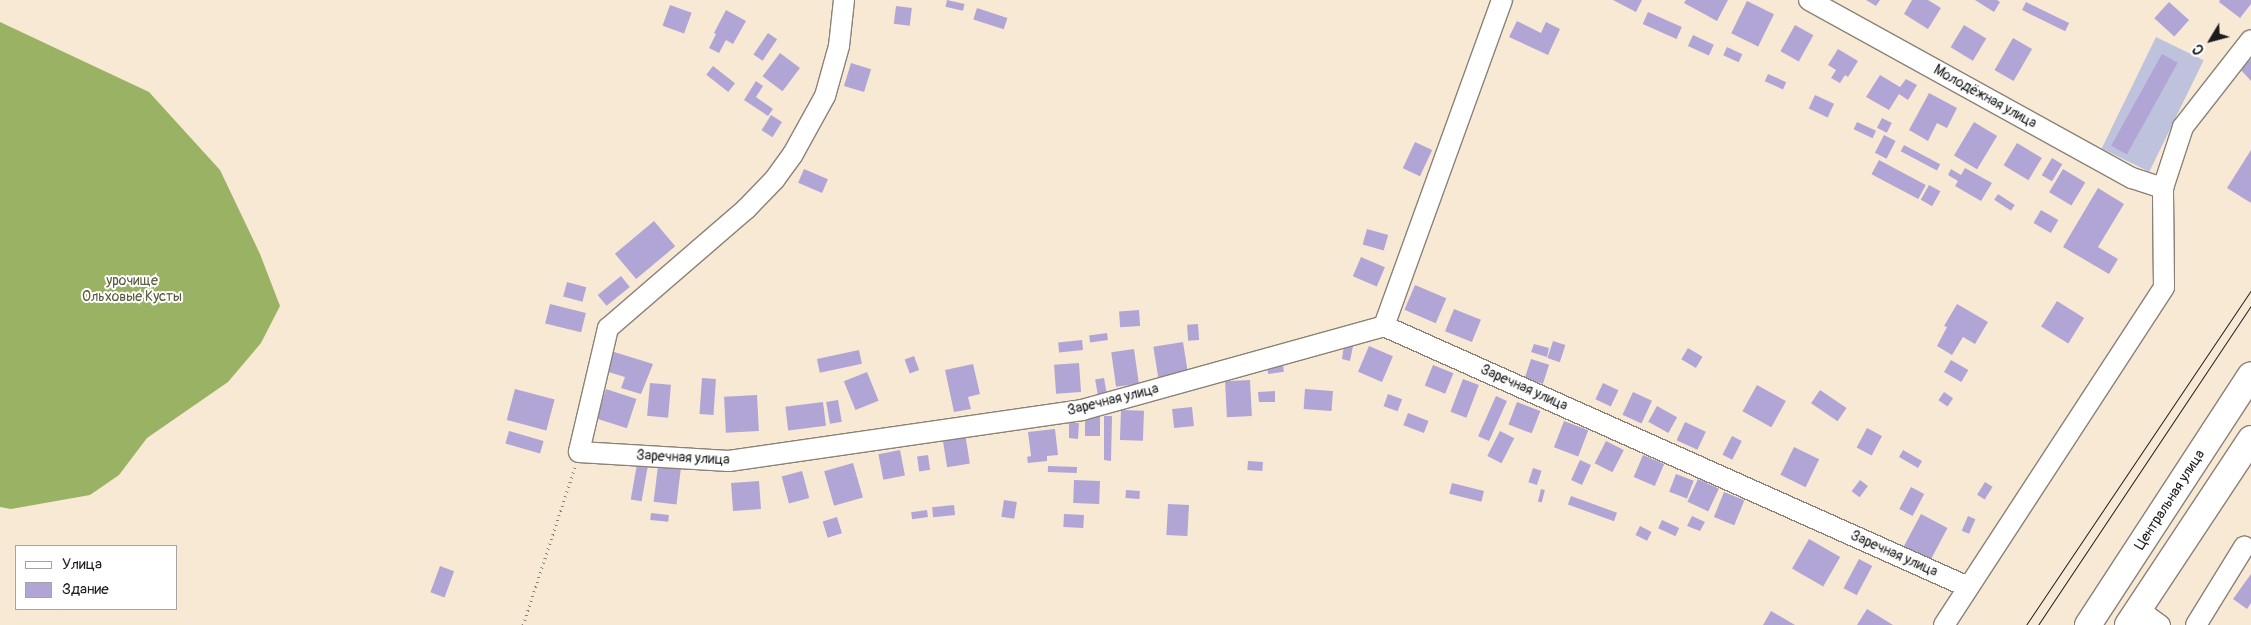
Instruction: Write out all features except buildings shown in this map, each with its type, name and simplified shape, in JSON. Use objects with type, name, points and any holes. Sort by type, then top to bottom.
[{"type":"main road","name":"Центральная улица","points":[[2088,625],[2251,375]]},
{"type":"main road","points":[[2112,590],[2133,617],[2251,439]]},
{"type":"street","points":[[580,452],[608,328],[746,210],[775,179],[793,154],[825,96],[839,46],[844,0]]},
{"type":"street","points":[[1384,326],[1502,0]]},
{"type":"street","name":"Молодёжная улица","points":[[1809,0],[2132,178],[2163,188]]},
{"type":"street","points":[[1944,625],[2164,288],[2163,188],[2183,127],[2251,40]]},
{"type":"street","name":"Заречная улица","points":[[580,452],[729,461],[1082,410],[1384,326],[1968,587]]},
{"type":"street","points":[[2196,625],[2244,547]]},
{"type":"street","points":[[2133,617],[2160,625]]},
{"type":"path","points":[[523,625],[580,452]]},
{"type":"shaded area","points":[[2156,37],[2204,60],[2149,172],[2102,148]]},
{"type":"green space","name":"урочище Ольховые Кусты","points":[[0,22],[149,92],[220,170],[260,254],[280,306],[261,343],[228,382],[147,438],[119,475],[90,495],[11,509],[0,507]]},
{"type":"tram line","points":[[2026,625],[2251,290]]},
{"type":"tram line","points":[[2038,625],[2251,306]]}]
